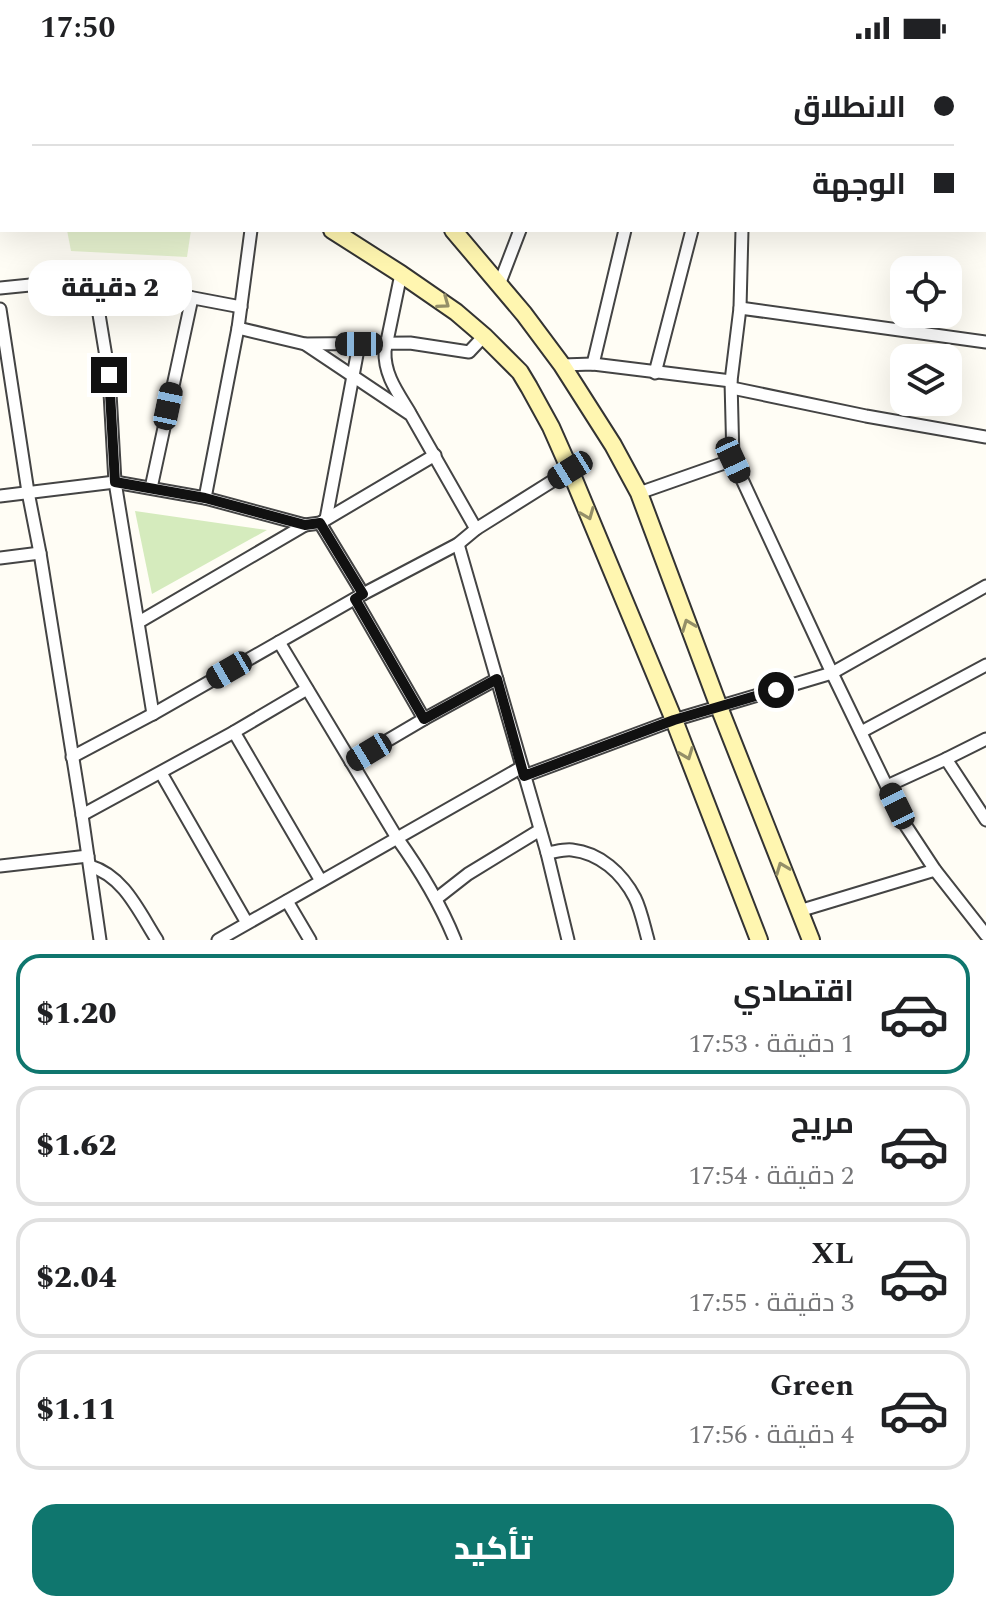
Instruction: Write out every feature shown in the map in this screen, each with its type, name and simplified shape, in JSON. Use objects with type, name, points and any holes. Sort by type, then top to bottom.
[{"type":"street","points":[[205,498],[238,328],[251,232]]},
{"type":"street","points":[[335,232],[456,312],[520,372],[529,387],[570,470],[674,720],[759,940]]},
{"type":"street","points":[[455,232],[562,365],[613,445],[639,493],[811,940]]},
{"type":"street","points":[[499,285],[519,232]]},
{"type":"street","points":[[593,364],[625,232]]},
{"type":"street","points":[[655,373],[691,232]]},
{"type":"street","points":[[742,232],[740,308],[731,385],[733,460],[906,826],[935,870],[986,935]]},
{"type":"street","points":[[401,274],[387,344],[387,372],[476,529]]},
{"type":"street","points":[[0,288],[70,281],[241,307]]},
{"type":"street","points":[[94,284],[109,375],[115,482],[153,714]]},
{"type":"street","points":[[151,488],[192,298]]},
{"type":"street","points":[[740,308],[986,342]]},
{"type":"street","points":[[0,309],[100,940]]},
{"type":"street","points":[[238,328],[305,344],[421,345],[469,352],[484,336]]},
{"type":"street","points":[[305,344],[411,415]]},
{"type":"street","points":[[359,344],[323,521],[424,719]]},
{"type":"street","points":[[562,365],[593,364],[731,385],[866,416],[986,437]]},
{"type":"street","points":[[139,622],[305,525],[323,521],[435,455]]},
{"type":"street","points":[[639,493],[733,460]]},
{"type":"street","points":[[72,757],[458,544],[476,529],[570,470]]},
{"type":"street","points":[[0,496],[115,482],[205,498],[305,525]]},
{"type":"street","points":[[458,544],[547,853],[568,940]]},
{"type":"street","points":[[0,558],[40,553]]},
{"type":"street","points":[[218,940],[397,838],[523,771],[674,720],[832,673],[986,586]]},
{"type":"street","points":[[279,642],[397,838],[418,867],[455,940]]},
{"type":"street","points":[[861,732],[986,665]]},
{"type":"street","points":[[351,762],[497,679]]},
{"type":"street","points":[[82,815],[307,689]]},
{"type":"street","points":[[234,732],[321,881]]},
{"type":"street","points":[[887,786],[986,739]]},
{"type":"street","points":[[946,759],[986,820]]},
{"type":"street","points":[[161,773],[247,923]]},
{"type":"street","points":[[436,899],[468,874],[540,830]]},
{"type":"street","points":[[547,853],[569,849],[591,854],[608,865],[623,878],[636,900],[648,940]]},
{"type":"street","points":[[0,866],[89,861],[104,870],[127,892],[157,940]]},
{"type":"street","points":[[799,911],[935,870]]},
{"type":"street","points":[[287,901],[310,940]]},
{"type":"green space","points":[[67,232],[191,232],[187,257],[71,251]]},
{"type":"green space","points":[[135,511],[267,530],[152,594]]},
{"type":"route","points":[[109,375],[115,482],[205,498],[305,525],[320,523],[363,594],[355,599],[424,719],[497,679],[524,776],[674,720],[776,690]]}]
